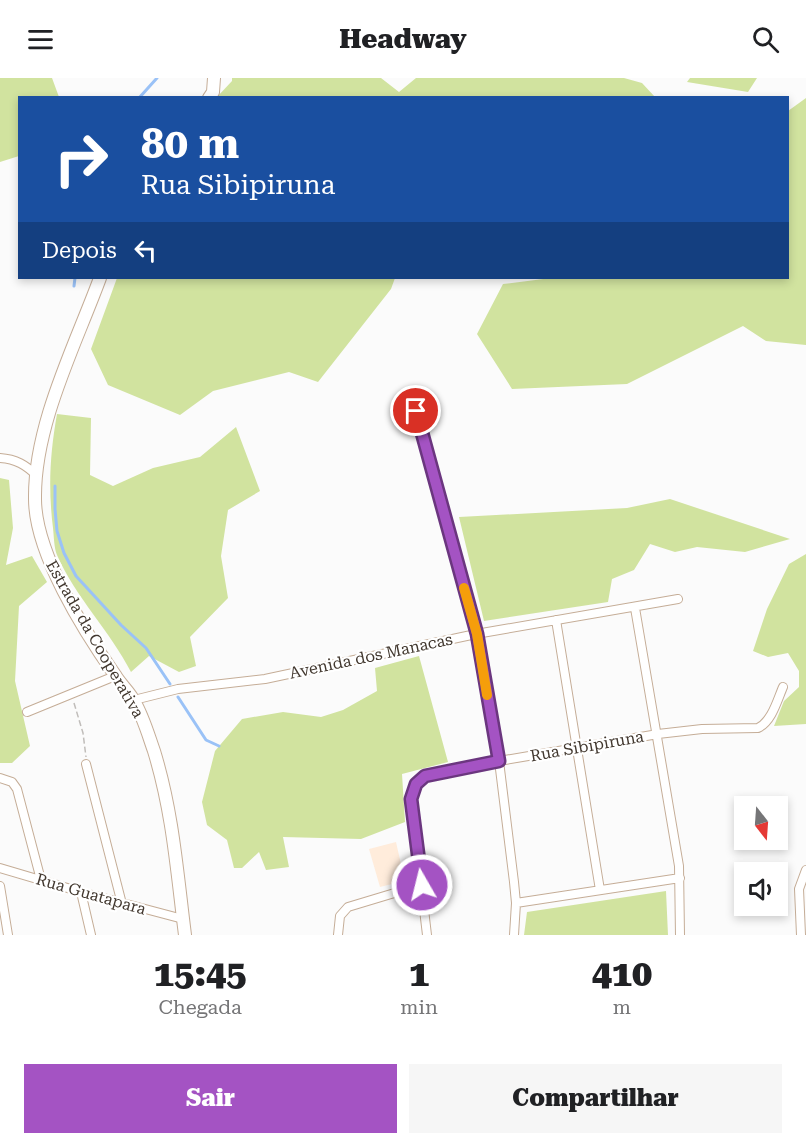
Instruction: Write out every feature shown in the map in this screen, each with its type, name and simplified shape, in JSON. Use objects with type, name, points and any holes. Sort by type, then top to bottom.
[{"type":"main road","points":[[210,96],[213,92],[214,78]]},
{"type":"main road","name":"Estrada da Cooperativa","points":[[100,279],[78,331],[44,431],[35,500],[37,517],[49,562],[93,642],[134,700],[148,735],[168,801],[185,935]]},
{"type":"street","points":[[0,459],[11,459],[21,463],[37,476]]},
{"type":"street","name":"Avenida dos Manacas","points":[[134,700],[178,689],[265,679],[477,634],[678,599]]},
{"type":"street","points":[[635,608],[680,878],[680,935]]},
{"type":"street","points":[[556,620],[600,890]]},
{"type":"street","points":[[477,634],[499,761],[516,903],[514,935]]},
{"type":"street","points":[[27,712],[115,676]]},
{"type":"street","name":"Rua Sibipiruna","points":[[427,935],[411,799],[416,784],[425,776],[657,734],[762,726],[771,715],[783,687]]},
{"type":"street","points":[[86,764],[122,904]]},
{"type":"street","points":[[0,778],[14,783],[19,794],[41,880]]},
{"type":"street","name":"Rua Guatapara","points":[[0,868],[122,904],[183,919]]},
{"type":"street","points":[[801,935],[799,889],[806,870]]},
{"type":"street","points":[[516,903],[680,878]]},
{"type":"street","points":[[338,935],[340,916],[348,907],[422,885]]},
{"type":"street","points":[[0,886],[8,935]]},
{"type":"street","points":[[81,892],[91,935]]},
{"type":"lane","points":[[410,389],[477,634]]},
{"type":"path","points":[[71,694],[83,733],[86,764]]},
{"type":"shaded area","points":[[396,842],[403,873],[395,875],[396,883],[380,887],[369,849]]},
{"type":"green space","points":[[0,78],[52,78],[59,96],[18,96],[18,156],[0,162]]},
{"type":"green space","points":[[232,78],[381,78],[399,92],[416,78],[624,78],[642,83],[654,96],[218,96],[232,81]]},
{"type":"green space","points":[[690,78],[757,78],[748,92],[687,82]]},
{"type":"green space","points":[[806,98],[806,345],[766,341],[743,326],[627,384],[512,389],[477,334],[503,284],[543,279],[789,279],[789,110]]},
{"type":"green space","points":[[117,279],[395,279],[391,289],[318,382],[289,372],[213,391],[180,415],[108,385],[91,349]]},
{"type":"green space","points":[[57,414],[91,418],[90,475],[113,486],[153,468],[200,457],[236,427],[260,491],[228,510],[221,556],[228,598],[190,637],[196,666],[179,672],[149,656],[131,672],[65,571],[55,549],[50,485]]},
{"type":"green space","points":[[0,478],[9,480],[13,528],[6,565],[32,556],[47,582],[19,606],[15,681],[30,746],[12,763],[0,763]]},
{"type":"green space","points":[[670,499],[790,539],[745,552],[697,547],[675,552],[650,544],[634,570],[612,579],[608,602],[484,621],[459,517],[627,508]]},
{"type":"green space","points":[[806,554],[806,724],[774,726],[784,701],[799,687],[799,671],[788,653],[768,657],[753,651],[767,609],[789,564]]},
{"type":"green space","points":[[419,656],[448,762],[402,774],[405,822],[361,839],[283,837],[289,867],[266,870],[259,852],[242,868],[234,868],[227,840],[207,825],[202,802],[215,751],[242,719],[283,712],[321,717],[343,710],[377,691],[375,668]]},
{"type":"green space","points":[[666,891],[668,935],[524,935],[527,912]]},
{"type":"waterway","points":[[141,96],[157,78]]},
{"type":"waterway","points":[[74,286],[75,279]]},
{"type":"waterway","points":[[55,486],[57,531],[64,553],[76,576],[121,625],[146,648],[170,684]]},
{"type":"waterway","points":[[178,697],[206,740],[219,746]]},
{"type":"slow traffic","points":[[464,588],[477,634],[487,695]]},
{"type":"route","points":[[416,411],[477,634],[499,761],[425,776],[412,790],[414,829],[422,885]]}]
